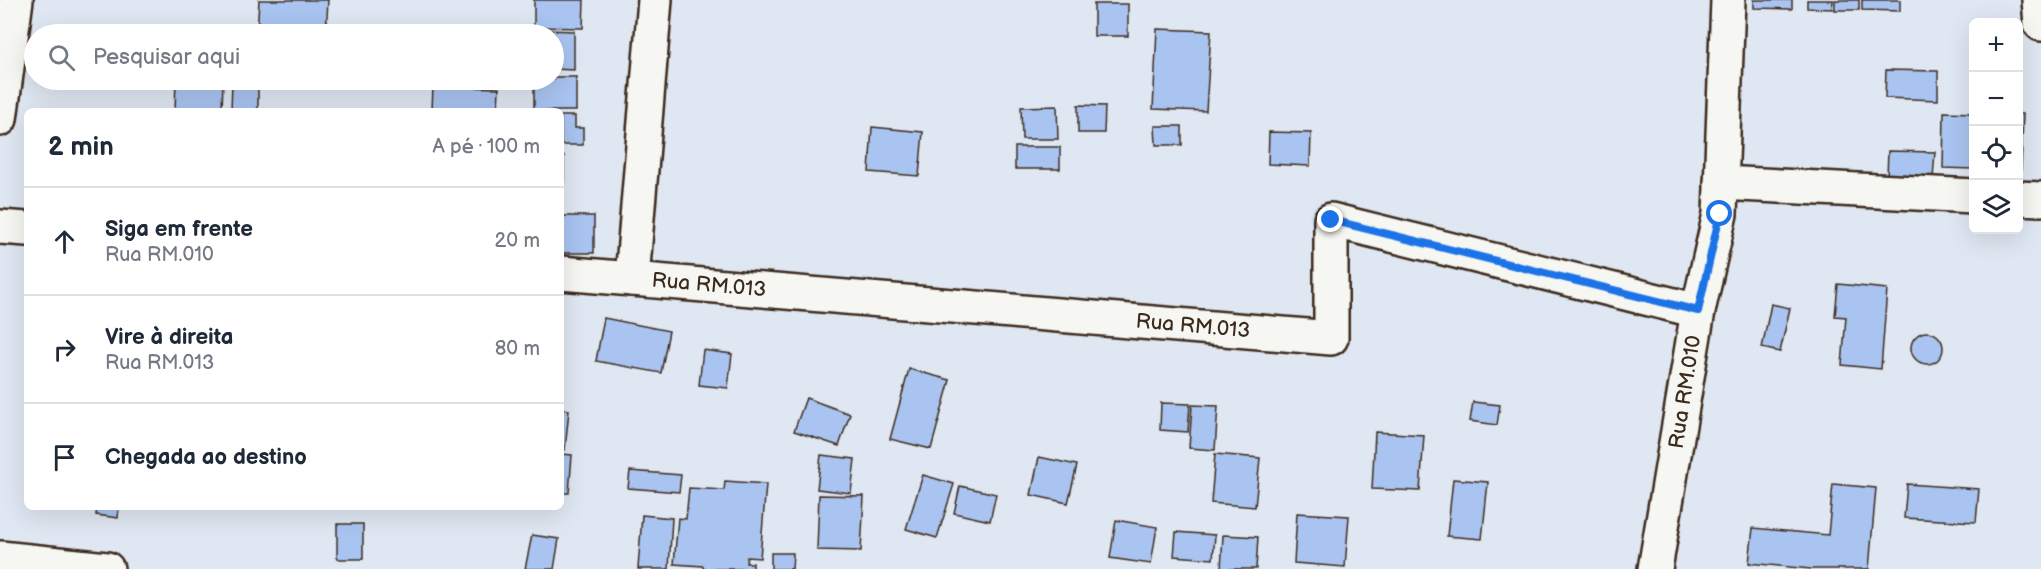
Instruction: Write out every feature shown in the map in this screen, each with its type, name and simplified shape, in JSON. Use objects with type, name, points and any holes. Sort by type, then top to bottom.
[{"type":"street","points":[[0,119],[4,61],[16,0]]},
{"type":"street","points":[[632,279],[655,0]]},
{"type":"street","name":"Rua RM.010","points":[[1655,569],[1698,311],[1720,214],[1728,0]]},
{"type":"street","points":[[1721,183],[1969,196]]},
{"type":"street","points":[[2023,198],[2041,199]]},
{"type":"street","name":"Rua RM.013","points":[[564,273],[1331,338],[1331,220],[1698,311]]},
{"type":"street","points":[[0,227],[24,229]]},
{"type":"street","points":[[0,558],[107,569]]},
{"type":"building","points":[[259,0],[328,0],[327,24],[258,24]]},
{"type":"building","points":[[534,0],[584,0],[583,28],[564,28],[564,24],[534,24]]},
{"type":"building","points":[[1754,0],[1792,0],[1792,9],[1754,8]]},
{"type":"building","points":[[1807,0],[1833,0],[1832,9],[1807,8]]},
{"type":"building","points":[[1835,0],[1859,0],[1859,10],[1835,10]]},
{"type":"building","points":[[1862,0],[1900,0],[1900,11],[1862,10]]},
{"type":"building","points":[[1094,4],[1128,4],[1128,36],[1094,36]]},
{"type":"building","points":[[1157,29],[1211,31],[1206,111],[1153,109]]},
{"type":"building","points":[[564,31],[574,31],[574,70],[564,70]]},
{"type":"building","points":[[1886,70],[1938,71],[1938,100],[1885,98]]},
{"type":"building","points":[[564,77],[576,77],[576,111],[564,111],[564,108],[534,108],[534,90],[564,90]]},
{"type":"building","points":[[176,90],[223,90],[222,108],[175,108]]},
{"type":"building","points":[[232,90],[258,90],[258,108],[231,108]]},
{"type":"building","points":[[433,90],[499,90],[498,108],[432,108]]},
{"type":"building","points":[[1078,105],[1105,106],[1104,133],[1078,133]]},
{"type":"building","points":[[1057,106],[1058,139],[1022,139],[1021,107]]},
{"type":"building","points":[[1944,112],[1969,113],[1969,169],[1943,168]]},
{"type":"building","points":[[564,116],[575,116],[575,128],[583,128],[583,145],[564,145]]},
{"type":"building","points":[[1155,126],[1182,126],[1182,145],[1156,145]]},
{"type":"building","points":[[872,127],[923,132],[919,176],[869,172]]},
{"type":"building","points":[[1269,132],[1311,133],[1310,166],[1268,164]]},
{"type":"building","points":[[1015,147],[1060,147],[1060,169],[1015,169]]},
{"type":"building","points":[[1888,151],[1935,152],[1933,178],[1887,176]]},
{"type":"building","points":[[564,216],[594,216],[594,253],[564,253]]},
{"type":"building","points":[[1838,284],[1887,289],[1881,369],[1842,365],[1846,317],[1835,316]]},
{"type":"building","points":[[1771,304],[1790,308],[1780,352],[1762,348]]},
{"type":"building","points":[[604,318],[669,331],[661,373],[596,361]]},
{"type":"building","points":[[1927,332],[1939,336],[1943,348],[1939,360],[1927,364],[1915,360],[1911,348],[1915,336]]},
{"type":"building","points":[[703,350],[732,354],[728,388],[699,385]]},
{"type":"building","points":[[909,369],[950,380],[931,449],[890,439]]},
{"type":"building","points":[[806,398],[850,414],[839,446],[794,431]]},
{"type":"building","points":[[1473,402],[1500,405],[1497,425],[1470,421]]},
{"type":"building","points":[[1161,403],[1190,404],[1188,432],[1160,430]]},
{"type":"building","points":[[1192,405],[1218,406],[1215,450],[1189,448]]},
{"type":"building","points":[[564,409],[569,410],[564,450]]},
{"type":"building","points":[[1375,432],[1424,435],[1420,491],[1372,489]]},
{"type":"building","points":[[564,454],[572,455],[569,493],[564,493]]},
{"type":"building","points":[[1215,454],[1260,458],[1255,507],[1211,503]]},
{"type":"building","points":[[821,455],[855,459],[851,493],[817,489]]},
{"type":"building","points":[[1039,457],[1077,465],[1068,503],[1031,495]]},
{"type":"building","points":[[630,471],[681,475],[679,492],[628,488]]},
{"type":"building","points":[[923,475],[954,484],[937,538],[906,529]]},
{"type":"building","points":[[1453,479],[1488,482],[1482,539],[1447,536]]},
{"type":"building","points":[[725,481],[766,484],[760,558],[747,557],[746,563],[753,563],[753,569],[703,569],[703,566],[674,564],[678,518],[686,519],[689,488],[724,490]]},
{"type":"building","points":[[1833,484],[1876,488],[1869,569],[1811,569],[1749,563],[1753,528],[1828,535]]},
{"type":"building","points":[[1907,484],[1979,489],[1976,522],[1904,518]]},
{"type":"building","points":[[960,486],[996,494],[990,521],[954,513]]},
{"type":"building","points":[[819,495],[864,496],[861,551],[817,550]]},
{"type":"building","points":[[97,510],[119,510],[118,518],[96,515]]},
{"type":"building","points":[[1297,513],[1349,516],[1345,567],[1294,563]]},
{"type":"building","points":[[642,515],[672,518],[669,569],[638,569]]},
{"type":"building","points":[[1116,520],[1157,527],[1151,564],[1110,558]]},
{"type":"building","points":[[337,524],[363,524],[363,559],[337,559]]},
{"type":"building","points":[[1176,532],[1215,535],[1213,559],[1174,556]]},
{"type":"building","points":[[532,535],[559,539],[554,569],[525,569]]},
{"type":"building","points":[[1223,535],[1258,537],[1256,569],[1221,569]]},
{"type":"building","points":[[771,553],[793,553],[792,569],[771,569]]},
{"type":"route","points":[[1331,220],[1698,311],[1720,214]]}]
